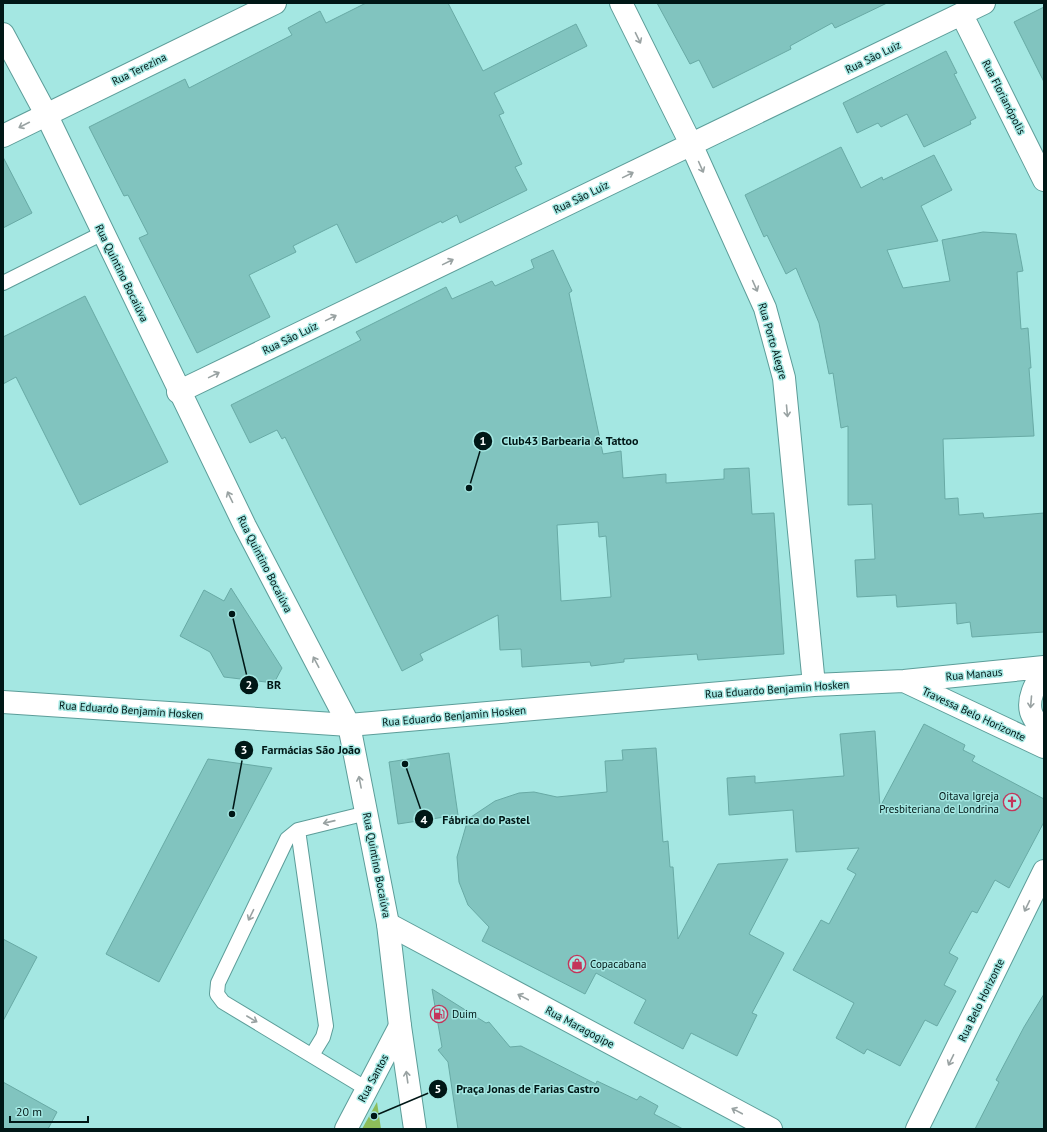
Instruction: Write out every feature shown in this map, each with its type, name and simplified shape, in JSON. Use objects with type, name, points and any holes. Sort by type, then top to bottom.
[{"type":"street","name":"Rua Terezina","points":[[3,136],[274,3]]},
{"type":"street","name":"Rua Porto Alegre","points":[[621,3],[691,144],[765,308],[784,378],[814,685]]},
{"type":"street","name":"Rua São Luiz","points":[[178,392],[962,15],[984,3]]},
{"type":"street","name":"Rua Florianópolis","points":[[962,15],[1044,180]]},
{"type":"street","name":"Rua Quintino Bocaiúva","points":[[3,34],[46,114],[178,392],[245,526],[349,725],[388,924],[400,1026],[415,1129]]},
{"type":"street","name":"Rua Manaus","points":[[904,681],[1044,668]]},
{"type":"street","points":[[1044,668],[1034,687],[1030,701],[1031,713],[1044,734]]},
{"type":"street","name":"Rua Eduardo Benjamin Hosken","points":[[3,702],[349,725],[814,685],[904,681]]},
{"type":"street","name":"Travessa Belo Horizonte","points":[[904,681],[1044,747]]},
{"type":"street","name":"Rua Belo Horizonte","points":[[917,1129],[1044,871]]},
{"type":"street","name":"Rua Maragogipe","points":[[388,924],[771,1129]]},
{"type":"street","name":"Rua Santos","points":[[346,1129],[400,1026]]},
{"type":"lane","points":[[3,283],[103,234]]},
{"type":"lane","points":[[366,813],[298,830],[287,839],[218,983],[218,994],[223,1002],[367,1089]]},
{"type":"lane","points":[[298,830],[326,1026],[323,1037],[312,1055]]},
{"type":"green space","points":[[377,1102],[381,1129],[362,1129]]},
{"type":"building","points":[[366,3],[448,3],[483,71],[576,24],[587,46],[494,93],[504,113],[499,115],[522,164],[515,167],[527,190],[460,223],[457,215],[442,223],[441,221],[356,263],[337,224],[293,246],[296,252],[249,275],[270,317],[197,353],[139,238],[148,234],[128,195],[124,196],[89,127],[185,79],[189,88],[292,35],[288,28],[320,11],[326,23]]},
{"type":"building","points":[[657,3],[887,3],[835,28],[832,23],[790,46],[791,49],[713,88],[699,60],[690,64]]},
{"type":"building","points":[[1044,7],[1044,82],[1014,22]]},
{"type":"building","points":[[946,51],[957,73],[954,74],[976,118],[970,121],[971,124],[924,147],[907,114],[881,127],[878,123],[857,133],[843,103]]},
{"type":"building","points":[[841,147],[861,188],[882,177],[883,180],[934,155],[952,190],[921,206],[938,241],[887,250],[903,288],[950,281],[942,240],[983,232],[1016,234],[1023,271],[1017,272],[1021,329],[1028,328],[1031,368],[1029,368],[1034,436],[943,439],[945,499],[958,498],[959,515],[983,513],[984,518],[1044,513],[1044,632],[972,637],[970,622],[957,624],[956,603],[897,607],[896,595],[857,597],[855,560],[875,559],[872,504],[848,505],[848,426],[841,428],[833,373],[829,374],[819,323],[796,268],[786,274],[767,235],[764,237],[745,195]]},
{"type":"building","points":[[3,157],[32,213],[3,228]]},
{"type":"building","points":[[553,250],[572,291],[569,293],[603,454],[621,451],[623,478],[666,474],[666,483],[724,479],[724,469],[749,468],[752,514],[774,513],[784,654],[698,660],[697,654],[624,659],[624,662],[591,666],[590,662],[522,667],[521,649],[500,650],[498,615],[420,654],[423,660],[402,671],[285,437],[282,439],[277,430],[250,443],[231,405],[361,340],[356,332],[446,287],[452,299],[492,281],[495,286],[534,268],[531,260]],"holes":[[[598,522],[599,537],[606,536],[611,597],[561,601],[557,525]]]},
{"type":"building","points":[[85,296],[168,462],[80,505],[16,377],[3,384],[3,337]]},
{"type":"building","points":[[231,588],[282,668],[274,683],[224,677],[210,652],[180,636],[204,590],[224,601]]},
{"type":"building","points":[[924,724],[965,745],[963,750],[975,756],[972,761],[1044,799],[1044,822],[1009,888],[995,880],[977,913],[972,911],[949,953],[958,958],[944,985],[956,991],[937,1026],[925,1020],[900,1066],[867,1049],[864,1054],[836,1038],[854,1003],[793,970],[821,920],[829,924],[856,874],[847,869],[859,848],[796,852],[793,810],[729,815],[727,778],[755,776],[755,783],[844,776],[840,734],[875,731],[880,807]]},
{"type":"building","points":[[656,748],[663,842],[668,841],[670,867],[673,867],[678,939],[718,864],[788,859],[749,934],[784,953],[752,1013],[757,1015],[737,1056],[691,1033],[683,1049],[634,1023],[646,1000],[596,973],[585,994],[482,941],[489,927],[468,905],[459,882],[457,857],[468,819],[495,801],[519,793],[534,792],[557,797],[607,792],[605,761],[623,760],[622,750]]},
{"type":"building","points":[[449,753],[458,815],[398,824],[389,762]]},
{"type":"building","points":[[208,759],[272,768],[159,982],[106,954]]},
{"type":"building","points":[[3,939],[37,957],[3,1021]]},
{"type":"building","points":[[432,989],[486,1023],[489,1022],[510,1047],[521,1046],[596,1084],[597,1081],[637,1100],[640,1096],[658,1106],[654,1114],[683,1129],[458,1129],[448,1062],[438,1050],[442,1047]]},
{"type":"building","points":[[1044,994],[1044,1129],[975,1129],[999,1082],[996,1080],[1024,1027]]},
{"type":"building","points":[[3,1082],[57,1112],[48,1129],[3,1129]]},
{"type":"place","name":"Club43 Barbearia & Tattoo","points":[[469,488]]},
{"type":"place","name":"BR","points":[[232,614]]},
{"type":"place","name":"Fábrica do Pastel","points":[[405,764]]},
{"type":"place","name":"Oitava Igreja Presbiteriana de Londrina","points":[[1012,802]]},
{"type":"place","name":"Farmácias São João","points":[[232,814]]},
{"type":"place","name":"Copacabana","points":[[577,964]]},
{"type":"place","name":"Duim","points":[[439,1014]]},
{"type":"place","name":"Praça Jonas de Farias Castro","points":[[374,1116]]}]
